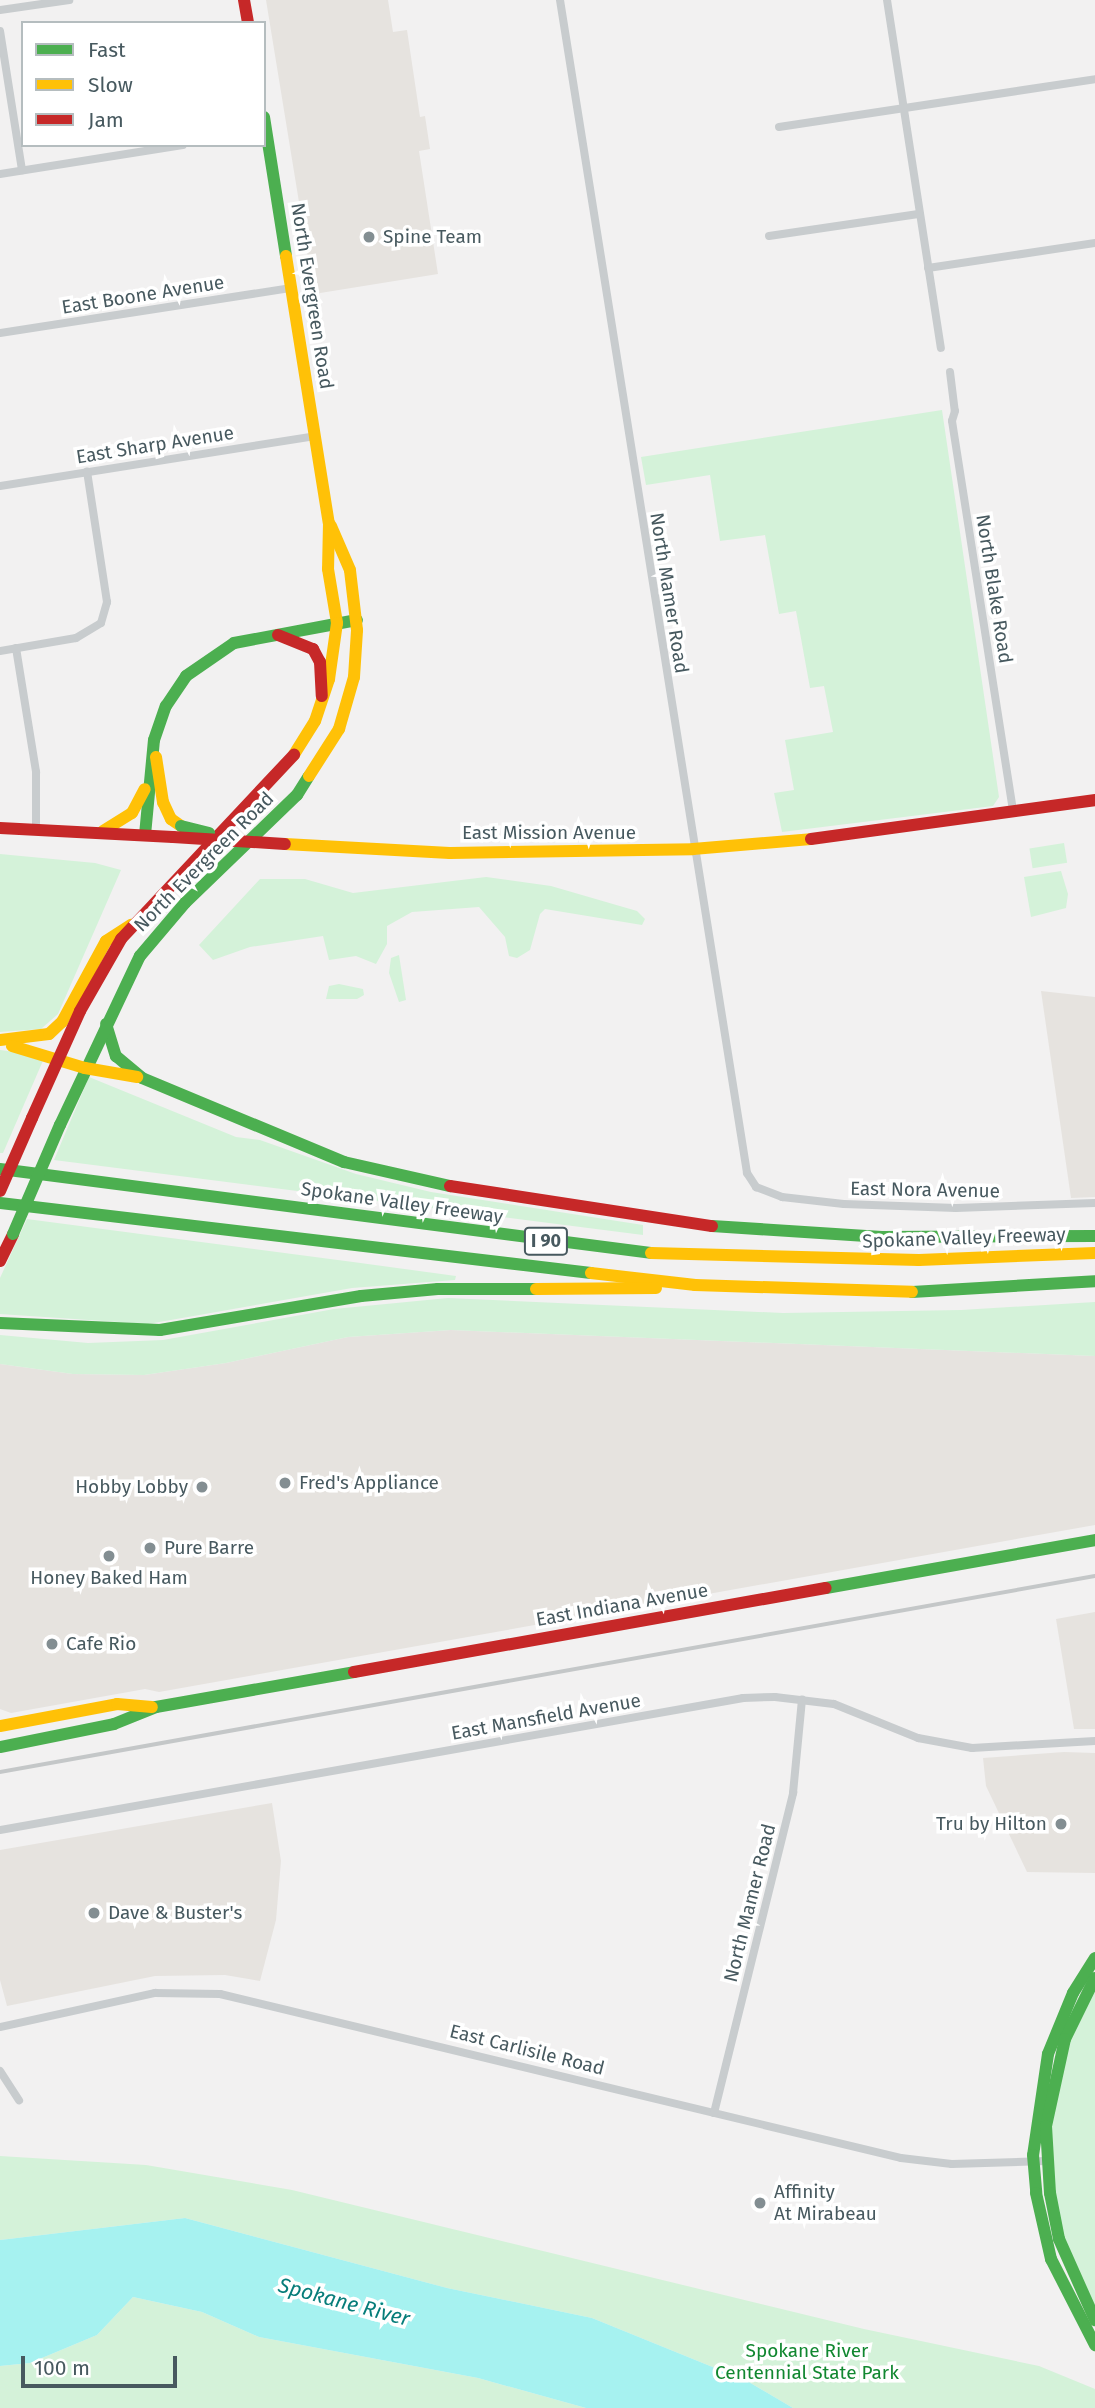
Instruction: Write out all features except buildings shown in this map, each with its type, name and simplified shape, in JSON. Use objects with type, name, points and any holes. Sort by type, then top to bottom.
[{"type":"main road","points":[[244,0],[248,21]]},
{"type":"main road","name":"North Evergreen Road","points":[[0,1191],[80,1011],[131,925],[276,778],[303,741],[323,702],[337,623],[328,569],[329,523],[266,132]]},
{"type":"main road","name":"North Evergreen Road","points":[[0,1261],[127,977],[155,936],[297,795],[321,761],[348,702],[357,620],[350,570],[329,523]]},
{"type":"main road","points":[[145,835],[154,740],[166,706],[194,669],[234,643],[357,620]]},
{"type":"main road","points":[[271,634],[313,649],[320,662],[323,702]]},
{"type":"main road","points":[[154,740],[163,802],[171,819],[181,826],[233,840]]},
{"type":"main road","points":[[99,833],[132,813],[149,779]]},
{"type":"main road","name":"East Mission Avenue","points":[[0,828],[450,853],[693,849],[867,835],[1095,800]]},
{"type":"main road","points":[[0,1042],[49,1034],[62,1022],[106,941],[131,925]]},
{"type":"main road","points":[[106,1024],[116,1056],[142,1078]]},
{"type":"main road","points":[[0,1042],[85,1068],[142,1078],[344,1161],[398,1177],[553,1205],[803,1233],[950,1238],[1095,1236]]},
{"type":"main road","name":"Spokane Valley Freeway","points":[[0,1169],[657,1254],[905,1260],[1095,1253]]},
{"type":"main road","name":"I 90","points":[[0,1203],[695,1285],[901,1292],[1095,1281]]},
{"type":"main road","points":[[0,1323],[160,1330],[361,1296],[438,1289],[610,1291],[695,1285]]},
{"type":"main road","name":"East Indiana Avenue","points":[[0,1747],[114,1724],[156,1707],[1095,1540]]},
{"type":"main road","name":"East Indiana Avenue","points":[[0,1726],[117,1704],[156,1707]]},
{"type":"main road","points":[[1095,1958],[1073,1993],[1048,2054],[1035,2117],[1051,2259],[1095,2345]]},
{"type":"main road","points":[[1095,1978],[1065,2039],[1053,2083],[1040,2161],[1062,2248],[1095,2320]]},
{"type":"street","points":[[0,10],[69,0]]},
{"type":"street","name":"North Mamer Road","points":[[560,0],[736,1122],[747,1173],[756,1187]]},
{"type":"street","points":[[887,0],[901,107],[941,348]]},
{"type":"street","points":[[0,31],[22,170]]},
{"type":"street","points":[[779,127],[1095,79]]},
{"type":"street","points":[[0,174],[170,147]]},
{"type":"street","points":[[769,236],[918,214]]},
{"type":"street","points":[[928,268],[1095,243]]},
{"type":"street","name":"East Boone Avenue","points":[[0,333],[292,288]]},
{"type":"street","name":"North Blake Road","points":[[950,372],[955,411],[951,421],[1013,812]]},
{"type":"street","name":"East Sharp Avenue","points":[[0,486],[315,436]]},
{"type":"street","points":[[0,651],[76,638],[101,623],[107,602],[87,472]]},
{"type":"street","points":[[16,649],[36,772],[36,831]]},
{"type":"street","name":"East Nora Avenue","points":[[756,1187],[782,1197],[868,1206],[1095,1203]]},
{"type":"street","name":"East Mansfield Avenue","points":[[0,1830],[743,1698],[802,1699],[855,1710],[918,1738],[972,1748],[1095,1741]]},
{"type":"street","name":"North Mamer Road","points":[[714,2113],[793,1793],[802,1699]]},
{"type":"street","name":"East Carlisile Road","points":[[0,2027],[155,1993],[220,1993],[901,2158],[952,2164],[1040,2161]]},
{"type":"street","points":[[0,2071],[19,2100]]},
{"type":"shaded area","points":[[266,0],[388,0],[393,32],[407,30],[420,117],[425,116],[430,149],[419,151],[438,274],[314,294]]},
{"type":"shaded area","points":[[1041,991],[1095,997],[1095,1197],[1071,1198]]},
{"type":"shaded area","points":[[451,1330],[1095,1356],[1095,1525],[159,1692],[145,1689],[11,1713],[0,1709],[0,1364],[73,1374],[144,1375],[226,1363],[348,1337]]},
{"type":"shaded area","points":[[1095,1612],[1095,1729],[1074,1729],[1056,1619]]},
{"type":"shaded area","points":[[1064,1752],[1095,1753],[1095,1873],[1027,1872],[986,1786],[983,1758]]},
{"type":"shaded area","points":[[272,1803],[281,1861],[276,1920],[260,1981],[225,1975],[155,1976],[7,2006],[0,1980],[0,1850]]},
{"type":"green space","points":[[942,410],[999,797],[993,806],[782,832],[774,793],[794,790],[785,740],[833,732],[824,686],[810,688],[796,611],[779,614],[765,535],[720,541],[710,475],[646,485],[641,457]]},
{"type":"green space","points":[[1064,843],[1067,863],[1033,868],[1029,848]]},
{"type":"green space","points":[[0,854],[95,863],[121,870],[58,1014],[41,1029],[0,1032]]},
{"type":"green space","points":[[1061,871],[1068,894],[1066,908],[1031,917],[1024,877]]},
{"type":"green space","points":[[486,877],[551,886],[637,911],[645,919],[642,925],[545,909],[540,914],[530,950],[517,958],[509,956],[505,937],[479,907],[412,912],[387,926],[387,944],[376,964],[356,956],[329,960],[323,936],[250,947],[213,960],[199,945],[260,879],[305,879],[353,893]]},
{"type":"green space","points":[[399,955],[406,1000],[399,1002],[389,973],[391,958]]},
{"type":"green space","points":[[339,984],[363,989],[364,995],[357,999],[326,999],[329,986]]},
{"type":"green space","points":[[0,1050],[45,1056],[3,1153],[0,1153]]},
{"type":"green space","points":[[89,1077],[236,1137],[260,1140],[356,1174],[431,1192],[643,1225],[643,1235],[54,1160]]},
{"type":"green space","points":[[27,1219],[456,1276],[455,1280],[352,1288],[148,1324],[0,1314],[0,1278]]},
{"type":"green space","points":[[448,1298],[783,1313],[961,1310],[1095,1302],[1095,1356],[451,1330],[348,1337],[226,1363],[144,1375],[73,1374],[0,1364],[0,1335],[88,1343],[163,1340],[334,1309]]},
{"type":"green space","points":[[1095,1978],[1095,2320],[1074,2280],[1046,2161],[1065,2039]]},
{"type":"green space","name":"Spokane River Centennial State Park","points":[[0,2156],[146,2165],[292,2190],[864,2329],[1039,2366],[1095,2389],[1095,2408],[793,2408],[747,2381],[592,2318],[447,2288],[185,2218],[0,2240]]},
{"type":"green space","points":[[133,2297],[202,2312],[259,2337],[478,2378],[586,2408],[0,2408],[0,2366],[30,2363],[97,2335]]},
{"type":"water","name":"Spokane River","points":[[185,2218],[447,2288],[592,2318],[747,2381],[793,2408],[586,2408],[478,2378],[259,2337],[202,2312],[133,2297],[97,2335],[30,2363],[0,2366],[0,2240]]},
{"type":"railway","points":[[0,1772],[1095,1576]]},
{"type":"traffic: fast","points":[[266,130],[286,256]]},
{"type":"traffic: fast","points":[[145,835],[154,740],[166,706],[186,676],[234,643],[357,620]]},
{"type":"traffic: fast","points":[[60,1125],[140,956],[185,903],[297,795],[309,776]]},
{"type":"traffic: fast","points":[[181,826],[209,833]]},
{"type":"traffic: fast","points":[[106,1024],[116,1056],[142,1078],[344,1162],[450,1186]]},
{"type":"traffic: fast","points":[[13,1234],[60,1125]]},
{"type":"traffic: fast","points":[[0,1169],[651,1253]]},
{"type":"traffic: fast","points":[[0,1203],[591,1273]]},
{"type":"traffic: fast","points":[[712,1226],[882,1237],[1095,1236]]},
{"type":"traffic: fast","points":[[912,1292],[1095,1281]]},
{"type":"traffic: fast","points":[[0,1323],[160,1330],[361,1296],[438,1289],[536,1289]]},
{"type":"traffic: fast","points":[[826,1588],[1095,1540]]},
{"type":"traffic: fast","points":[[0,1747],[114,1724],[156,1707],[354,1672]]},
{"type":"traffic: fast","points":[[1095,1958],[1073,1993],[1048,2054],[1033,2155],[1036,2193],[1051,2259],[1095,2345]]},
{"type":"traffic: fast","points":[[1095,1978],[1065,2039],[1046,2126],[1050,2193],[1059,2239],[1095,2320]]},
{"type":"traffic: slow","points":[[286,256],[329,523],[328,569],[337,623],[329,679],[315,721],[294,755]]},
{"type":"traffic: slow","points":[[309,776],[339,729],[354,677],[357,630],[350,570],[331,526]]},
{"type":"traffic: slow","points":[[156,757],[163,802],[171,819],[181,826]]},
{"type":"traffic: slow","points":[[103,831],[132,813],[145,789]]},
{"type":"traffic: slow","points":[[285,844],[450,853],[693,849],[811,839]]},
{"type":"traffic: slow","points":[[0,1040],[49,1034],[62,1022],[106,941],[131,925]]},
{"type":"traffic: slow","points":[[12,1046],[85,1068],[137,1077]]},
{"type":"traffic: slow","points":[[651,1253],[919,1260],[1095,1253]]},
{"type":"traffic: slow","points":[[591,1273],[695,1285],[912,1292]]},
{"type":"traffic: slow","points":[[536,1289],[656,1288]]},
{"type":"traffic: slow","points":[[0,1726],[117,1704],[152,1707]]},
{"type":"traffic: jam","points":[[244,0],[248,21]]},
{"type":"traffic: jam","points":[[278,635],[313,649],[320,662],[322,696]]},
{"type":"traffic: jam","points":[[32,1118],[80,1011],[121,939],[294,755]]},
{"type":"traffic: jam","points":[[811,839],[1095,800]]},
{"type":"traffic: jam","points":[[0,828],[173,837]]},
{"type":"traffic: jam","points":[[173,837],[285,844]]},
{"type":"traffic: jam","points":[[0,1191],[32,1118]]},
{"type":"traffic: jam","points":[[450,1186],[712,1226]]},
{"type":"traffic: jam","points":[[0,1261],[13,1234]]},
{"type":"traffic: jam","points":[[354,1672],[826,1588]]},
{"type":"place","name":"Spine Team","points":[[369,237]]},
{"type":"place","name":"Fred's Appliance","points":[[285,1483]]},
{"type":"place","name":"Hobby Lobby","points":[[202,1487]]},
{"type":"place","name":"Pure Barre","points":[[150,1548]]},
{"type":"place","name":"Honey Baked Ham","points":[[109,1556]]},
{"type":"place","name":"Cafe Rio","points":[[52,1644]]},
{"type":"place","name":"Tru by Hilton","points":[[1061,1824]]},
{"type":"place","name":"Dave & Buster's","points":[[94,1913]]},
{"type":"place","name":"Affinity At Mirabeau","points":[[760,2203]]}]
